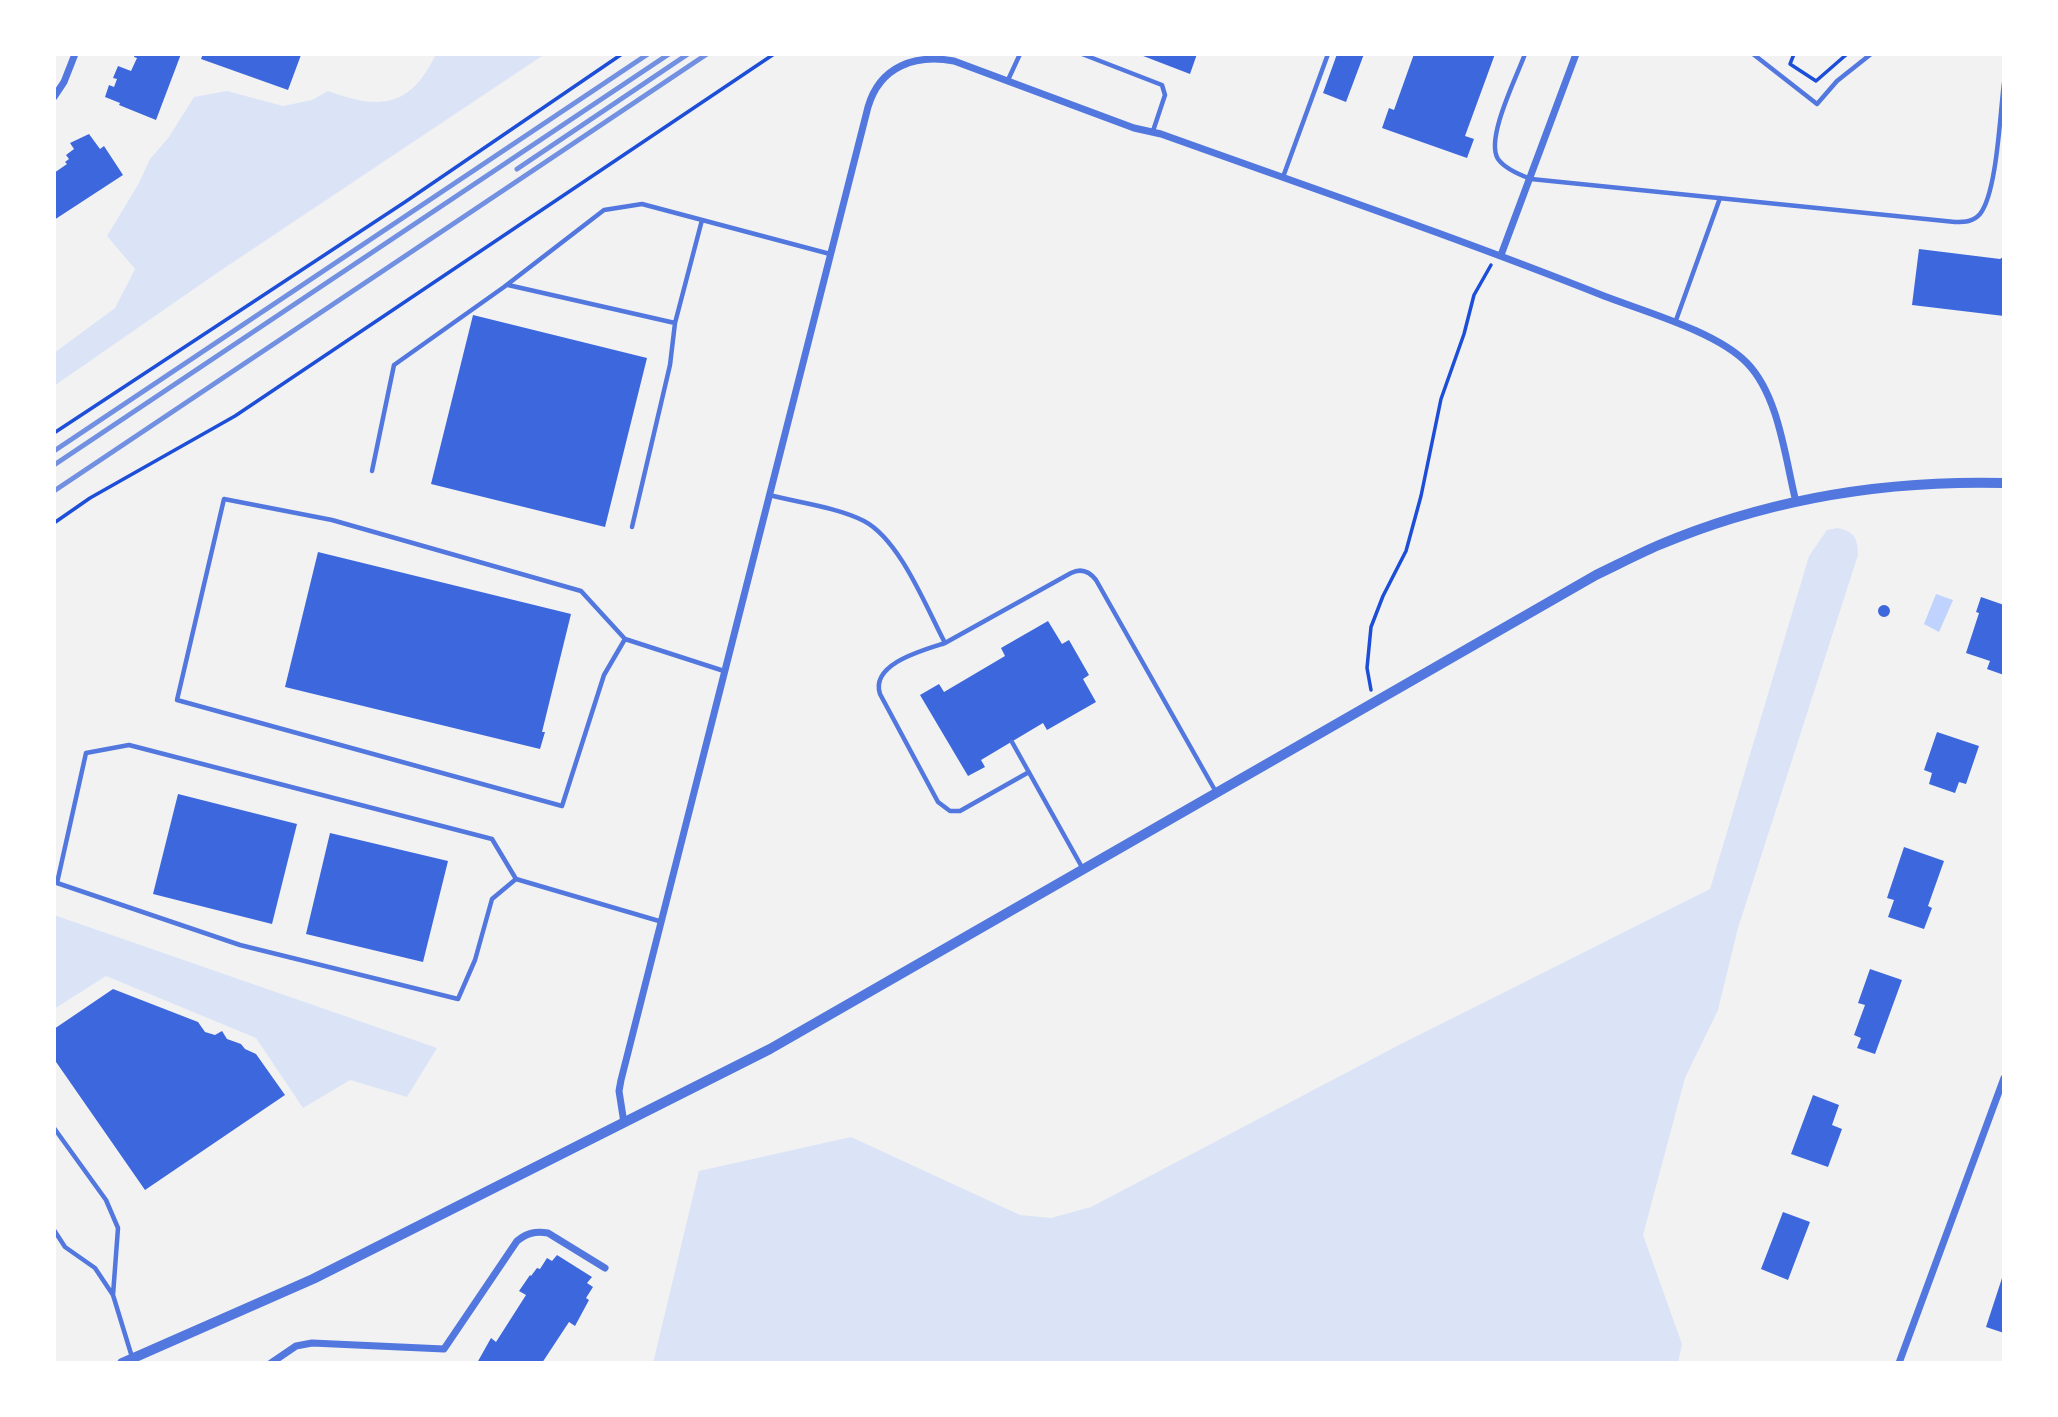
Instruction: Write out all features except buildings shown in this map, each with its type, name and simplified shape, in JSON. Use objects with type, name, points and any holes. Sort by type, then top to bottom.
[{"type":"street","points":[[54,97],[64,82],[75,54]]},
{"type":"street","points":[[1499,255],[1531,179],[1576,54]]},
{"type":"street","points":[[624,1123],[619,1091],[659,921],[868,107],[881,80],[906,63],[927,58],[954,61],[1134,128],[1153,132],[1283,177],[1499,255],[1675,324],[1732,350],[1758,375],[1771,403],[1796,502]]},
{"type":"street","points":[[127,1361],[313,1279],[770,1049],[1596,575],[1659,545],[1711,526],[1796,502],[1850,492],[1910,485],[2004,483]]},
{"type":"street","points":[[1899,1363],[2004,1079]]},
{"type":"street","points":[[271,1363],[296,1346],[313,1343],[444,1349],[517,1241],[526,1234],[537,1231],[548,1233],[605,1268]]},
{"type":"lane","points":[[1008,81],[1020,54]]},
{"type":"lane","points":[[1082,54],[1162,85],[1165,96],[1153,132]]},
{"type":"lane","points":[[1283,177],[1328,54]]},
{"type":"lane","points":[[1525,54],[1496,132],[1494,146],[1500,162],[1519,175],[1531,179],[1955,222],[1971,221],[1977,217],[1990,193],[2004,83]]},
{"type":"lane","points":[[1753,54],[1816,104],[1837,81],[1871,54]]},
{"type":"lane","points":[[1675,324],[1720,198]]},
{"type":"lane","points":[[372,471],[394,365],[507,285],[604,210],[642,204],[830,254]]},
{"type":"lane","points":[[632,527],[659,417],[676,323],[702,220]]},
{"type":"lane","points":[[507,285],[676,323]]},
{"type":"lane","points":[[769,495],[844,514],[872,526],[892,547],[945,643]]},
{"type":"lane","points":[[625,639],[604,675],[562,806],[177,700],[223,499],[332,520],[581,590],[625,639],[724,671]]},
{"type":"lane","points":[[1029,772],[960,811],[945,810],[938,802],[880,694],[880,676],[912,654],[945,643],[1080,570],[1089,573],[1096,580],[1217,793]]},
{"type":"lane","points":[[1012,742],[1083,870]]},
{"type":"lane","points":[[516,878],[492,899],[475,960],[458,999],[240,946],[57,883],[86,753],[129,745],[492,839],[516,878],[659,921]]},
{"type":"lane","points":[[54,1128],[106,1200],[118,1228],[113,1296],[127,1361]]},
{"type":"lane","points":[[54,1230],[65,1247],[95,1268],[113,1296]]},
{"type":"path","points":[[54,433],[405,202],[622,54]]},
{"type":"path","points":[[54,523],[90,498],[235,416],[774,54]]},
{"type":"path","points":[[1794,54],[1790,64],[1816,81],[1847,54]]},
{"type":"path","points":[[1375,702],[1367,668],[1371,626],[1406,551],[1421,496],[1441,399],[1464,334],[1474,295],[1499,255]]},
{"type":"shaded area","points":[[436,54],[545,54],[217,273],[54,386],[54,353],[115,308],[135,269],[107,236],[150,159],[169,137],[194,97],[227,91],[283,106],[312,100],[328,91],[363,101],[392,100],[415,85]]},
{"type":"shaded area","points":[[1837,528],[1854,536],[1858,555],[1738,928],[1718,1010],[1685,1078],[1643,1235],[1682,1344],[1678,1363],[653,1363],[699,1171],[851,1137],[1020,1215],[1051,1218],[1091,1207],[1399,1045],[1710,889],[1809,556],[1827,530]]},
{"type":"shaded area","points":[[54,915],[437,1048],[407,1097],[350,1080],[303,1108],[256,1038],[106,976],[54,1009]]},
{"type":"water","points":[[1936,594],[1953,600],[1939,632],[1924,624]]},
{"type":"railway","points":[[54,451],[648,54]]},
{"type":"railway","points":[[54,465],[669,54]]},
{"type":"railway","points":[[517,169],[688,54]]},
{"type":"railway","points":[[54,491],[707,54]]}]
